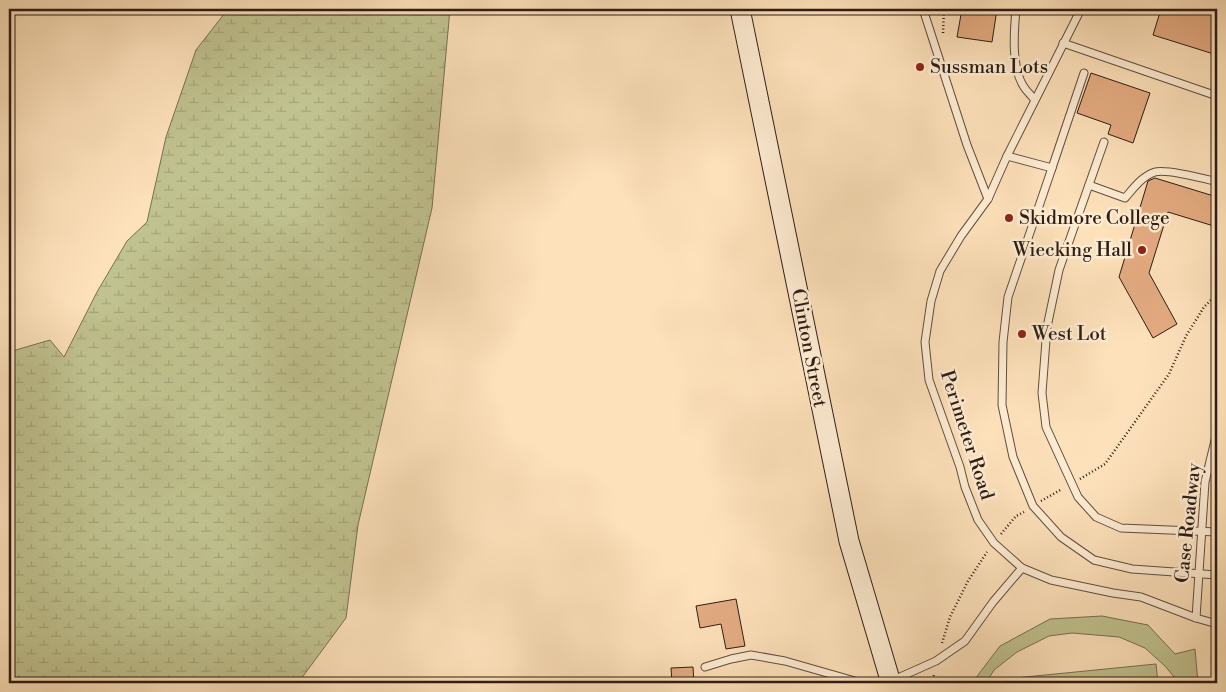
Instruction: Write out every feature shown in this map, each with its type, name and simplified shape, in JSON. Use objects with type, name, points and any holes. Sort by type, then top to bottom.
[{"type":"street","name":"Clinton Street","points":[[740,9],[849,541],[891,682]]},
{"type":"lane","points":[[923,9],[967,145],[988,199]]},
{"type":"lane","points":[[1016,9],[1014,31],[1015,63],[1023,86],[1034,100]]},
{"type":"lane","name":"Perimeter Road","points":[[1081,9],[1034,100],[988,199],[961,236],[940,271],[931,301],[925,342],[929,380],[978,520],[994,544],[1022,568],[1051,580],[1141,597],[1217,624]]},
{"type":"lane","points":[[1063,43],[1217,96]]},
{"type":"lane","points":[[1084,73],[1008,297],[1003,342],[1002,405],[1013,457],[1033,506],[1062,538],[1094,560],[1132,569],[1217,575]]},
{"type":"lane","points":[[1104,142],[1059,270],[1047,327],[1042,392],[1046,427],[1078,497],[1096,517],[1121,528],[1217,532]]},
{"type":"lane","points":[[1007,156],[1052,168]]},
{"type":"lane","points":[[1089,185],[1125,198],[1140,181],[1154,172],[1164,171],[1217,180]]},
{"type":"lane","name":"Case Roadway","points":[[1196,618],[1205,482],[1217,432]]},
{"type":"lane","points":[[891,682],[936,661],[965,641],[993,602],[1022,568]]},
{"type":"lane","points":[[705,667],[751,655],[785,661],[862,683]]},
{"type":"path","points":[[932,683],[936,661],[950,617],[968,581],[994,544],[1016,516],[1106,464],[1169,374],[1186,336],[1204,307],[1217,294]]},
{"type":"green space","points":[[228,9],[450,9],[432,208],[358,525],[346,618],[298,683],[9,683],[9,352],[50,340],[64,357],[97,292],[127,241],[147,222],[166,137],[196,50]]},
{"type":"green space","points":[[1102,616],[1148,625],[1175,654],[1195,649],[1198,683],[1179,683],[1165,666],[1145,648],[1119,637],[1072,633],[1049,636],[1017,652],[994,670],[986,683],[972,683],[1000,646],[1050,619]]},
{"type":"green space","points":[[1156,664],[1158,683],[996,683],[995,680]]},
{"type":"building","points":[[962,9],[997,9],[992,42],[957,37]]},
{"type":"building","points":[[1161,9],[1217,9],[1217,55],[1153,35]]},
{"type":"building","points":[[1091,73],[1150,93],[1133,143],[1108,134],[1111,125],[1077,113]]},
{"type":"building","name":"Wiecking Hall","points":[[1155,178],[1217,197],[1217,227],[1168,212],[1149,273],[1177,324],[1153,338],[1119,277],[1148,181]]},
{"type":"building","points":[[736,599],[745,646],[726,649],[721,624],[700,628],[696,606]]},
{"type":"building","points":[[693,667],[694,683],[672,683],[671,668]]},
{"type":"place","name":"Sussman Lots","points":[[920,67]]},
{"type":"place","name":"Skidmore College","points":[[1009,218]]},
{"type":"place","name":"Wiecking Hall","points":[[1142,250]]},
{"type":"place","name":"West Lot","points":[[1022,334]]}]
